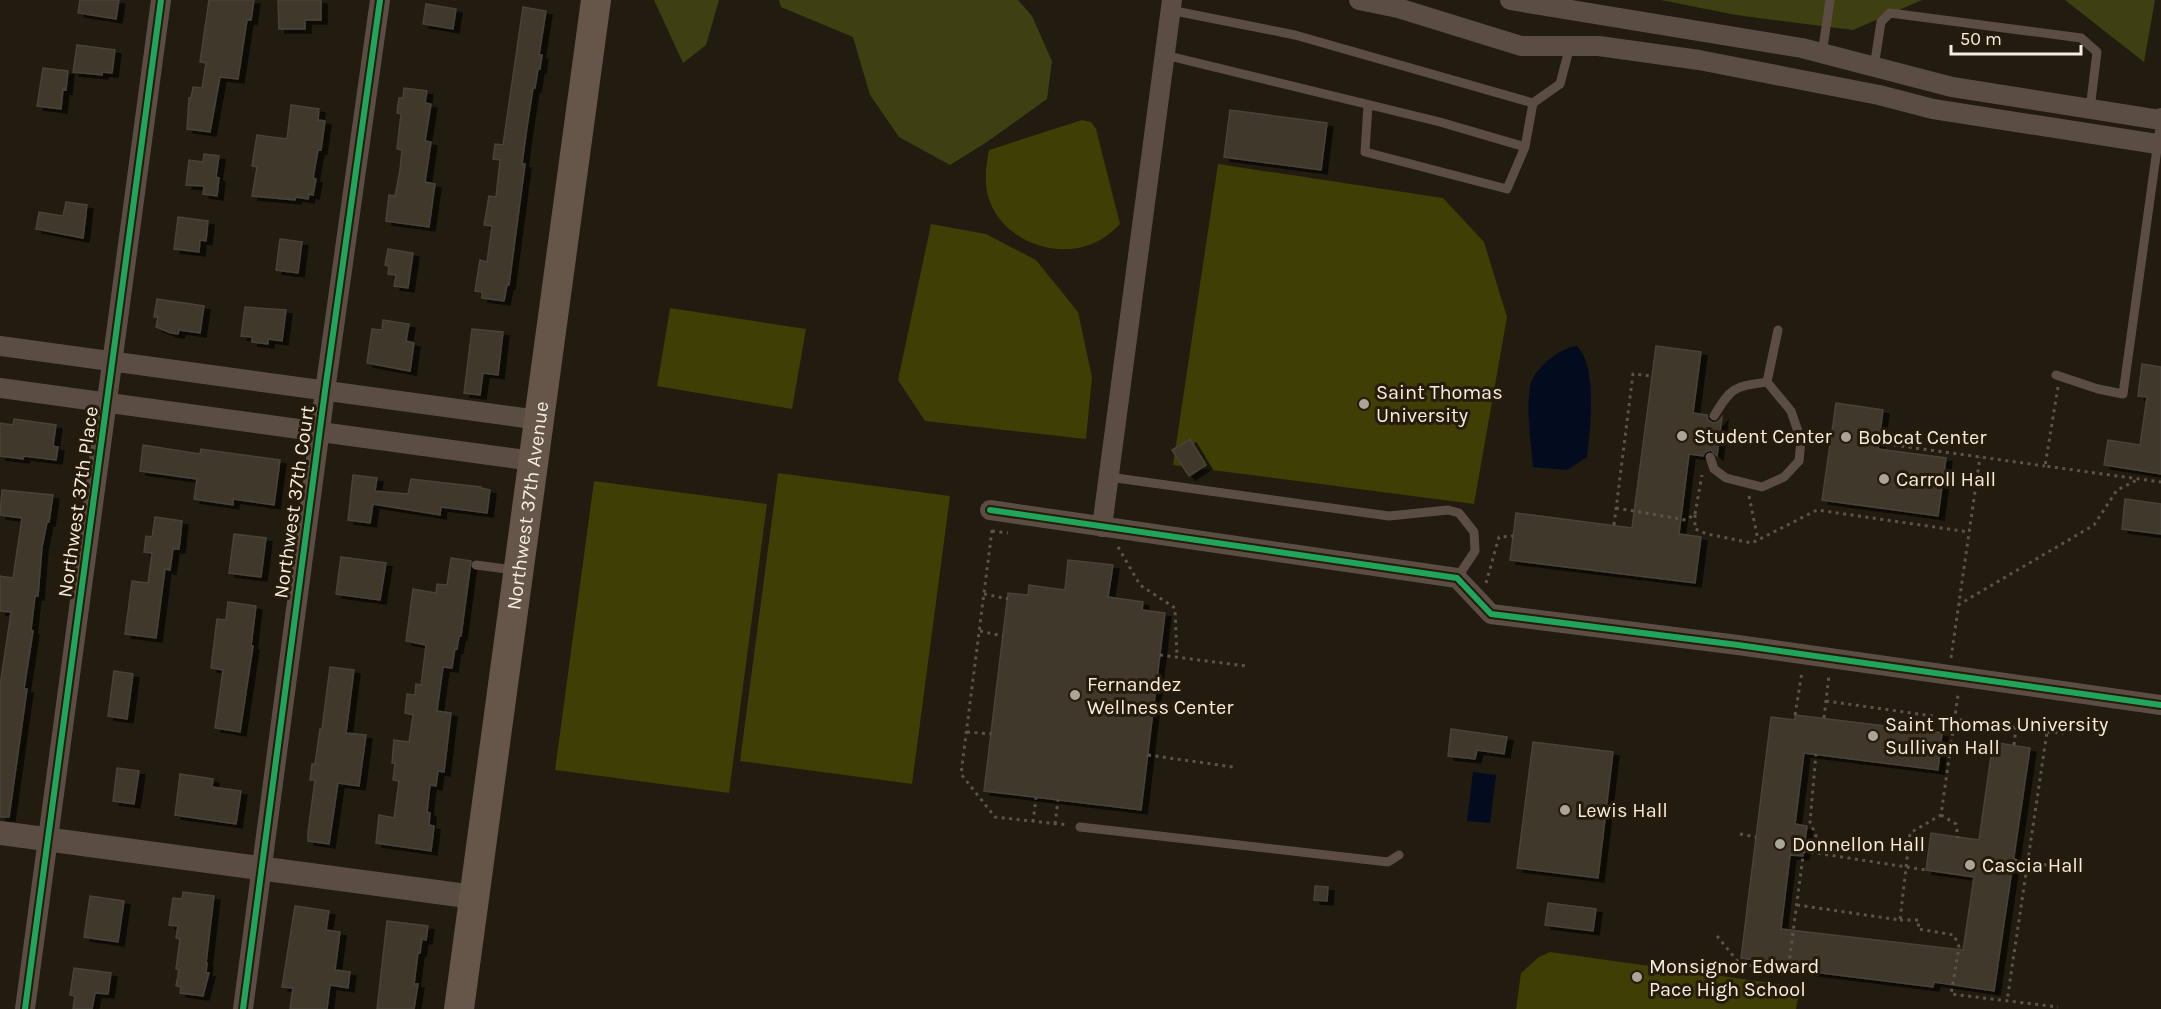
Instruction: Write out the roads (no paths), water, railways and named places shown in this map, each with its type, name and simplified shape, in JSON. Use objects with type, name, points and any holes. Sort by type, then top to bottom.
[{"type":"main road","name":"Northwest 37th Avenue","points":[[459,1009],[596,0]]},
{"type":"street","name":"Northwest 37th Place","points":[[25,1009],[161,0]]},
{"type":"street","name":"Northwest 37th Court","points":[[243,1009],[325,391],[380,0]]},
{"type":"street","points":[[1359,0],[1398,8],[1521,46],[1599,46],[1699,60],[1879,94],[1933,109],[2157,144]]},
{"type":"street","points":[[1510,0],[1802,48],[1952,87],[2161,119]]},
{"type":"street","points":[[1102,526],[1171,5]]},
{"type":"street","points":[[0,346],[539,420]]},
{"type":"street","points":[[0,388],[533,461]]},
{"type":"street","points":[[990,510],[1457,578],[1491,614],[1804,654],[2161,705]]},
{"type":"street","points":[[0,833],[474,897]]},
{"type":"lane","points":[[1822,54],[1830,0]]},
{"type":"lane","points":[[1171,5],[1295,35],[1533,103]]},
{"type":"lane","points":[[1874,67],[1881,22],[1890,13],[2081,39],[2097,51],[2090,109]]},
{"type":"lane","points":[[1368,105],[1365,152],[1507,189],[1525,147],[1533,103],[1560,84],[1570,46]]},
{"type":"lane","points":[[1165,55],[1368,105],[1525,147]]},
{"type":"lane","points":[[2058,376],[2098,389],[2123,394],[2161,119]]},
{"type":"lane","points":[[1767,382],[1778,330]]},
{"type":"lane","points":[[1714,416],[1724,399],[1735,387],[1767,382]]},
{"type":"lane","points":[[1710,457],[1714,469],[1726,478],[1762,487],[1784,477],[1799,461],[1801,440],[1791,411],[1767,382]]},
{"type":"lane","points":[[1109,477],[1389,516],[1448,510],[1459,513],[1474,532],[1476,551],[1457,578]]},
{"type":"lane","points":[[476,565],[519,571]]},
{"type":"lane","points":[[1080,827],[1388,862],[1399,855]]},
{"type":"water","points":[[1577,346],[1584,356],[1590,383],[1591,414],[1587,457],[1567,470],[1533,467],[1528,407],[1532,380],[1548,360],[1562,351]]},
{"type":"water","points":[[1473,772],[1496,775],[1490,823],[1467,821]]},
{"type":"place","name":"Saint Thomas University","points":[[1364,404]]},
{"type":"place","name":"Student Center","points":[[1682,436]]},
{"type":"place","name":"Bobcat Center","points":[[1846,437]]},
{"type":"place","name":"Carroll Hall","points":[[1884,479]]},
{"type":"place","name":"Fernandez Wellness Center","points":[[1075,695]]},
{"type":"place","name":"Saint Thomas University Sullivan Hall","points":[[1873,736]]},
{"type":"place","name":"Lewis Hall","points":[[1565,810]]},
{"type":"place","name":"Donnellon Hall","points":[[1780,844]]},
{"type":"place","name":"Cascia Hall","points":[[1970,865]]},
{"type":"place","name":"Monsignor Edward Pace High School","points":[[1637,977]]}]
